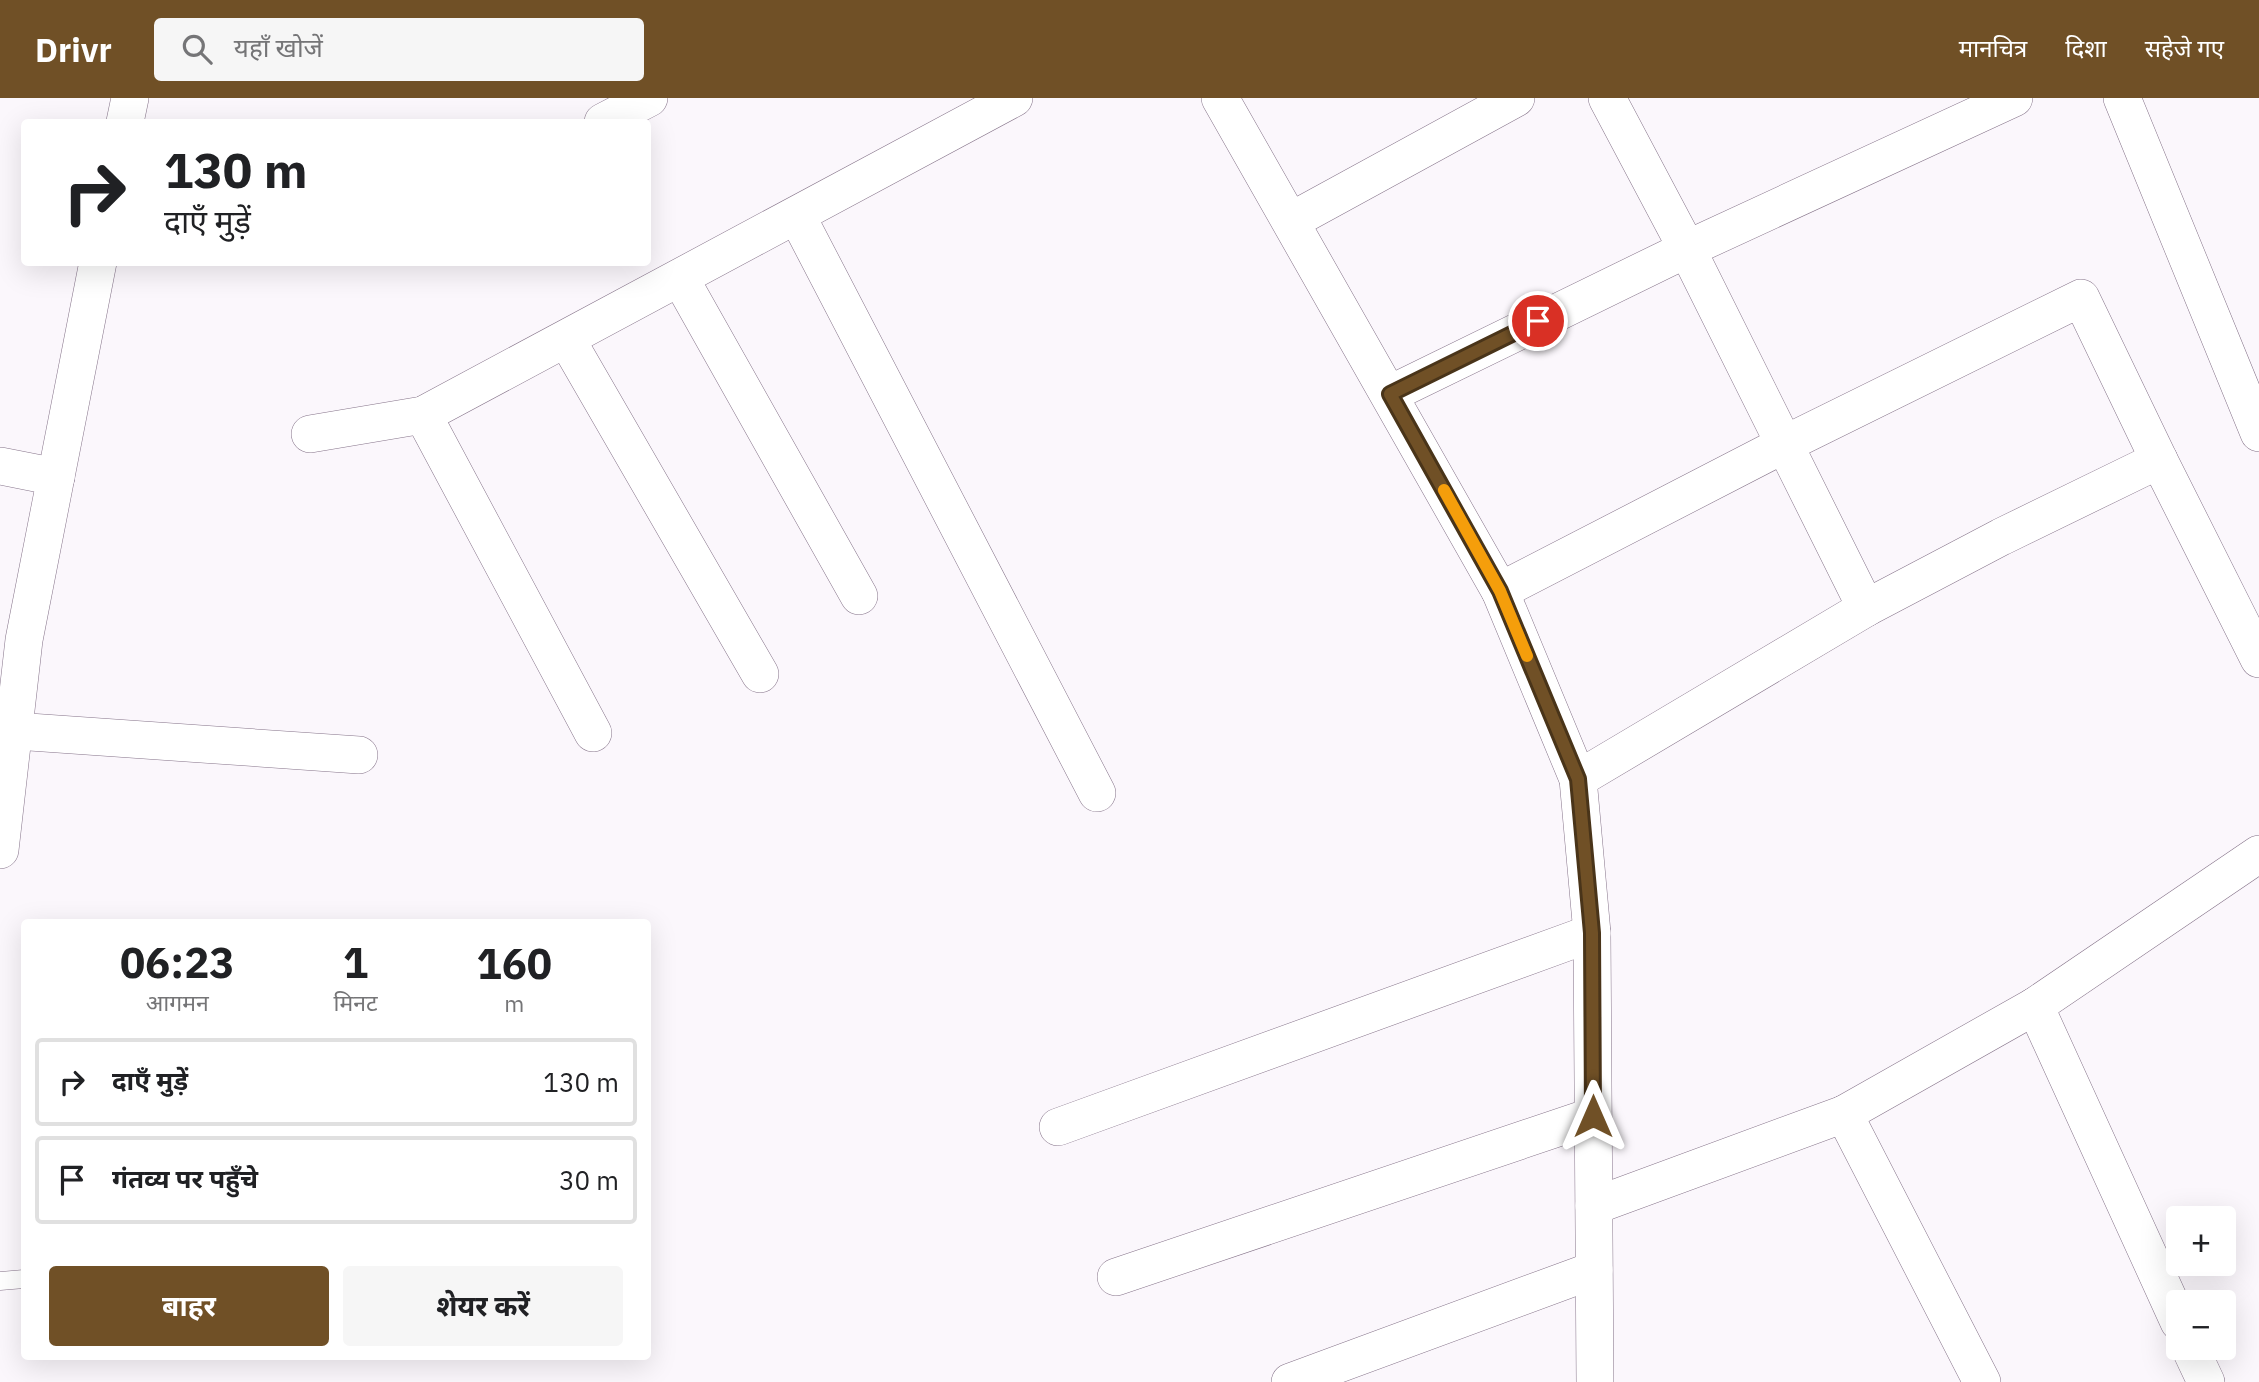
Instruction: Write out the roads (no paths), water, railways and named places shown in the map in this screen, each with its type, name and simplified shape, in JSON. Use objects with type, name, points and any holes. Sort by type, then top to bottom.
[{"type":"street","points":[[126,119],[130,98]]},
{"type":"street","points":[[609,119],[649,98]]},
{"type":"street","points":[[310,433],[423,415],[1014,98]]},
{"type":"street","points":[[1220,98],[1500,591],[1578,779],[1592,933],[1595,1382]]},
{"type":"street","points":[[1290,221],[1516,98]]},
{"type":"street","points":[[1607,98],[1687,249],[1866,608]]},
{"type":"street","points":[[1390,394],[1687,249],[2014,98]]},
{"type":"street","points":[[2122,98],[2259,433]]},
{"type":"street","points":[[797,216],[1097,793]]},
{"type":"street","points":[[0,850],[12,638],[56,477],[97,266]]},
{"type":"street","points":[[680,278],[859,596]]},
{"type":"street","points":[[1500,591],[1783,445],[2081,298],[2259,659]]},
{"type":"street","points":[[567,340],[760,674]]},
{"type":"street","points":[[423,415],[593,733]]},
{"type":"street","points":[[1578,779],[1866,608],[2001,537],[2159,460]]},
{"type":"street","points":[[0,466],[56,477]]},
{"type":"street","points":[[6,731],[359,755]]},
{"type":"street","points":[[1594,1206],[1844,1114],[2035,1006],[2259,854]]},
{"type":"street","points":[[1058,1127],[1592,933]]},
{"type":"street","points":[[2035,1006],[2166,1293]]},
{"type":"street","points":[[1844,1114],[1982,1382]]},
{"type":"street","points":[[1116,1277],[1593,1116]]},
{"type":"street","points":[[1290,1382],[1594,1270]]},
{"type":"street","points":[[2196,1360],[2206,1382]]},
{"type":"lane","points":[[0,1281],[21,1279]]}]
